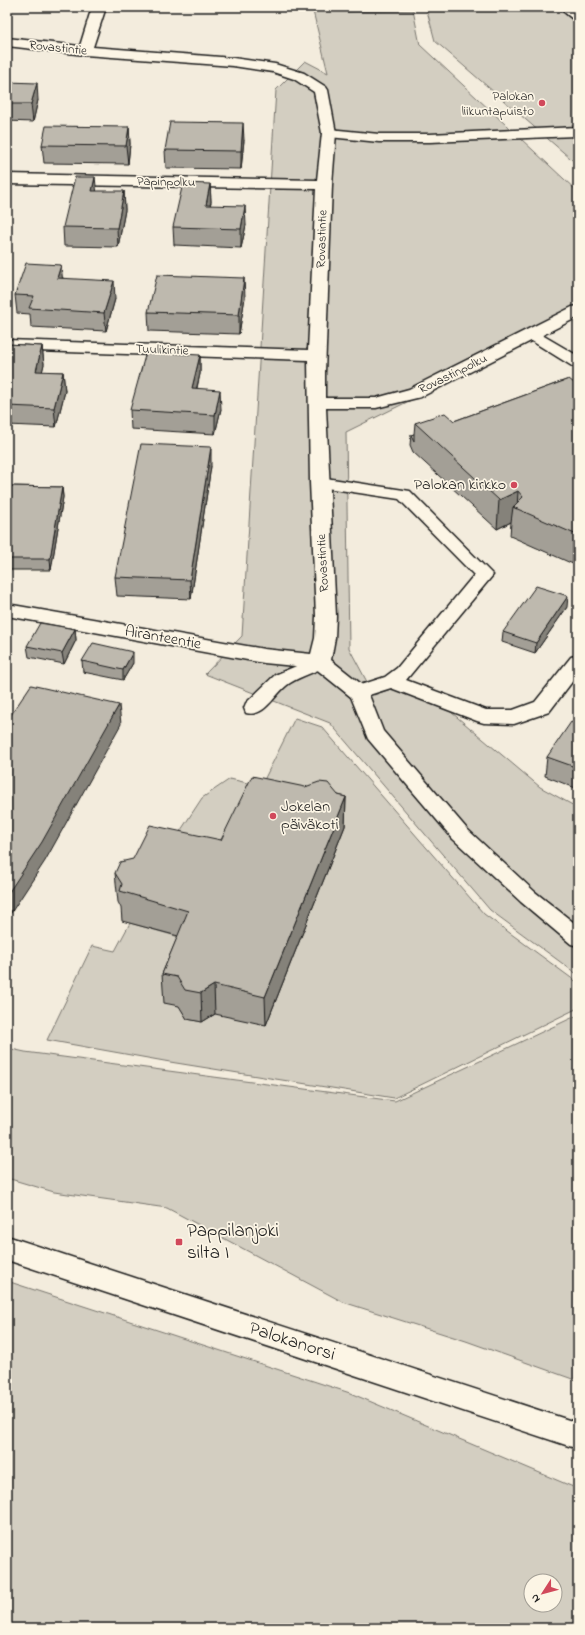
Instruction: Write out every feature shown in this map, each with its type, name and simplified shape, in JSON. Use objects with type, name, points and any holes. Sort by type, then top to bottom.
[{"type":"street","points":[[86,51],[99,7]]},
{"type":"street","name":"Rovastintie","points":[[7,42],[86,51],[233,62],[276,68],[299,76],[321,90],[329,133],[324,186],[316,373],[319,482],[326,616],[325,638],[320,662]]},
{"type":"street","name":"Papinpolku","points":[[7,179],[324,186]]},
{"type":"street","name":"Rovastinpolku","points":[[318,403],[376,403],[415,393],[578,311]]},
{"type":"street","name":"Tuulikintie","points":[[7,345],[317,355]]},
{"type":"street","name":"Airanteentie","points":[[7,610],[264,656],[320,662]]},
{"type":"street","points":[[320,662],[358,692]]},
{"type":"street","name":"Palokanorsi","points":[[7,1248],[578,1436]]},
{"type":"lane","points":[[564,7],[578,17]]},
{"type":"lane","points":[[329,133],[379,138],[430,138],[578,131]]},
{"type":"lane","points":[[532,335],[578,363]]},
{"type":"lane","points":[[319,482],[404,495],[484,575],[404,672],[392,681],[358,692],[375,734],[460,834],[528,897],[578,938]]},
{"type":"lane","points":[[392,681],[484,716],[514,717],[542,707],[578,661]]},
{"type":"lane","points":[[253,708],[282,679],[320,662]]},
{"type":"shaded area","points":[[312,7],[346,7],[347,12],[413,10],[420,45],[578,192],[578,318],[346,432],[349,648],[374,695],[393,688],[445,707],[540,787],[578,808],[578,975],[490,910],[330,723],[205,674],[242,636],[276,90],[305,61],[328,73]]},
{"type":"shaded area","name":"Palokan liikuntapuisto","points":[[426,7],[578,7],[578,165],[435,41]]},
{"type":"shaded area","name":"Jokelan päiväkoti","points":[[295,718],[322,727],[484,914],[578,983],[578,1008],[394,1098],[170,1062],[47,1040],[92,946],[115,951],[130,923],[190,940],[179,1006],[187,1019],[202,1022],[222,869],[164,856],[202,798],[230,779],[261,786]]},
{"type":"shaded area","points":[[578,1015],[578,1381],[466,1341],[343,1302],[167,1208],[54,1192],[7,1178],[7,1048],[25,1052],[395,1101]]},
{"type":"shaded area","points":[[7,1281],[350,1393],[578,1489],[578,1628],[7,1628]]},
{"type":"building","points":[[7,82],[37,83],[31,104],[7,104]]},
{"type":"building","points":[[170,122],[243,123],[241,151],[165,150]]},
{"type":"building","points":[[46,126],[129,127],[126,146],[42,145]]},
{"type":"building","points":[[75,177],[95,177],[92,191],[124,191],[117,228],[63,227]]},
{"type":"building","points":[[183,183],[210,184],[206,205],[245,206],[241,229],[173,227]]},
{"type":"building","points":[[26,263],[61,265],[57,278],[114,281],[104,313],[29,308],[34,296],[15,295]]},
{"type":"building","points":[[157,275],[244,278],[239,315],[148,312]]},
{"type":"building","points":[[7,344],[42,346],[36,371],[63,372],[54,408],[7,406]]},
{"type":"building","points":[[146,352],[200,355],[192,388],[220,390],[215,415],[130,410]]},
{"type":"building","name":"Palokan kirkko","points":[[569,379],[578,386],[577,535],[513,507],[523,497],[518,491],[499,500],[415,423],[445,413],[454,421]]},
{"type":"building","points":[[414,434],[414,441],[411,435]]},
{"type":"building","points":[[141,444],[211,447],[190,580],[115,577]]},
{"type":"building","points":[[7,486],[62,487],[50,559],[7,559]]},
{"type":"building","points":[[536,586],[568,596],[536,643],[503,632]]},
{"type":"building","points":[[40,623],[75,629],[62,653],[27,646]]},
{"type":"building","points":[[93,643],[133,652],[123,670],[82,661]]},
{"type":"building","points":[[31,685],[119,705],[42,842],[7,895],[7,721]]},
{"type":"building","points":[[571,722],[578,725],[578,768],[547,757]]},
{"type":"building","points":[[252,776],[305,787],[319,782],[328,783],[338,795],[346,797],[265,997],[214,985],[201,993],[185,990],[177,977],[162,974],[188,911],[120,891],[122,884],[115,873],[120,862],[133,859],[150,825],[221,840]]},
{"type":"place","name":"Palokan liikuntapuisto","points":[[542,103]]},
{"type":"place","name":"Palokan kirkko","points":[[514,485]]},
{"type":"place","name":"Jokelan päiväkoti","points":[[273,816]]},
{"type":"place","name":"Pappilanjoki silta I","points":[[179,1242]]}]
